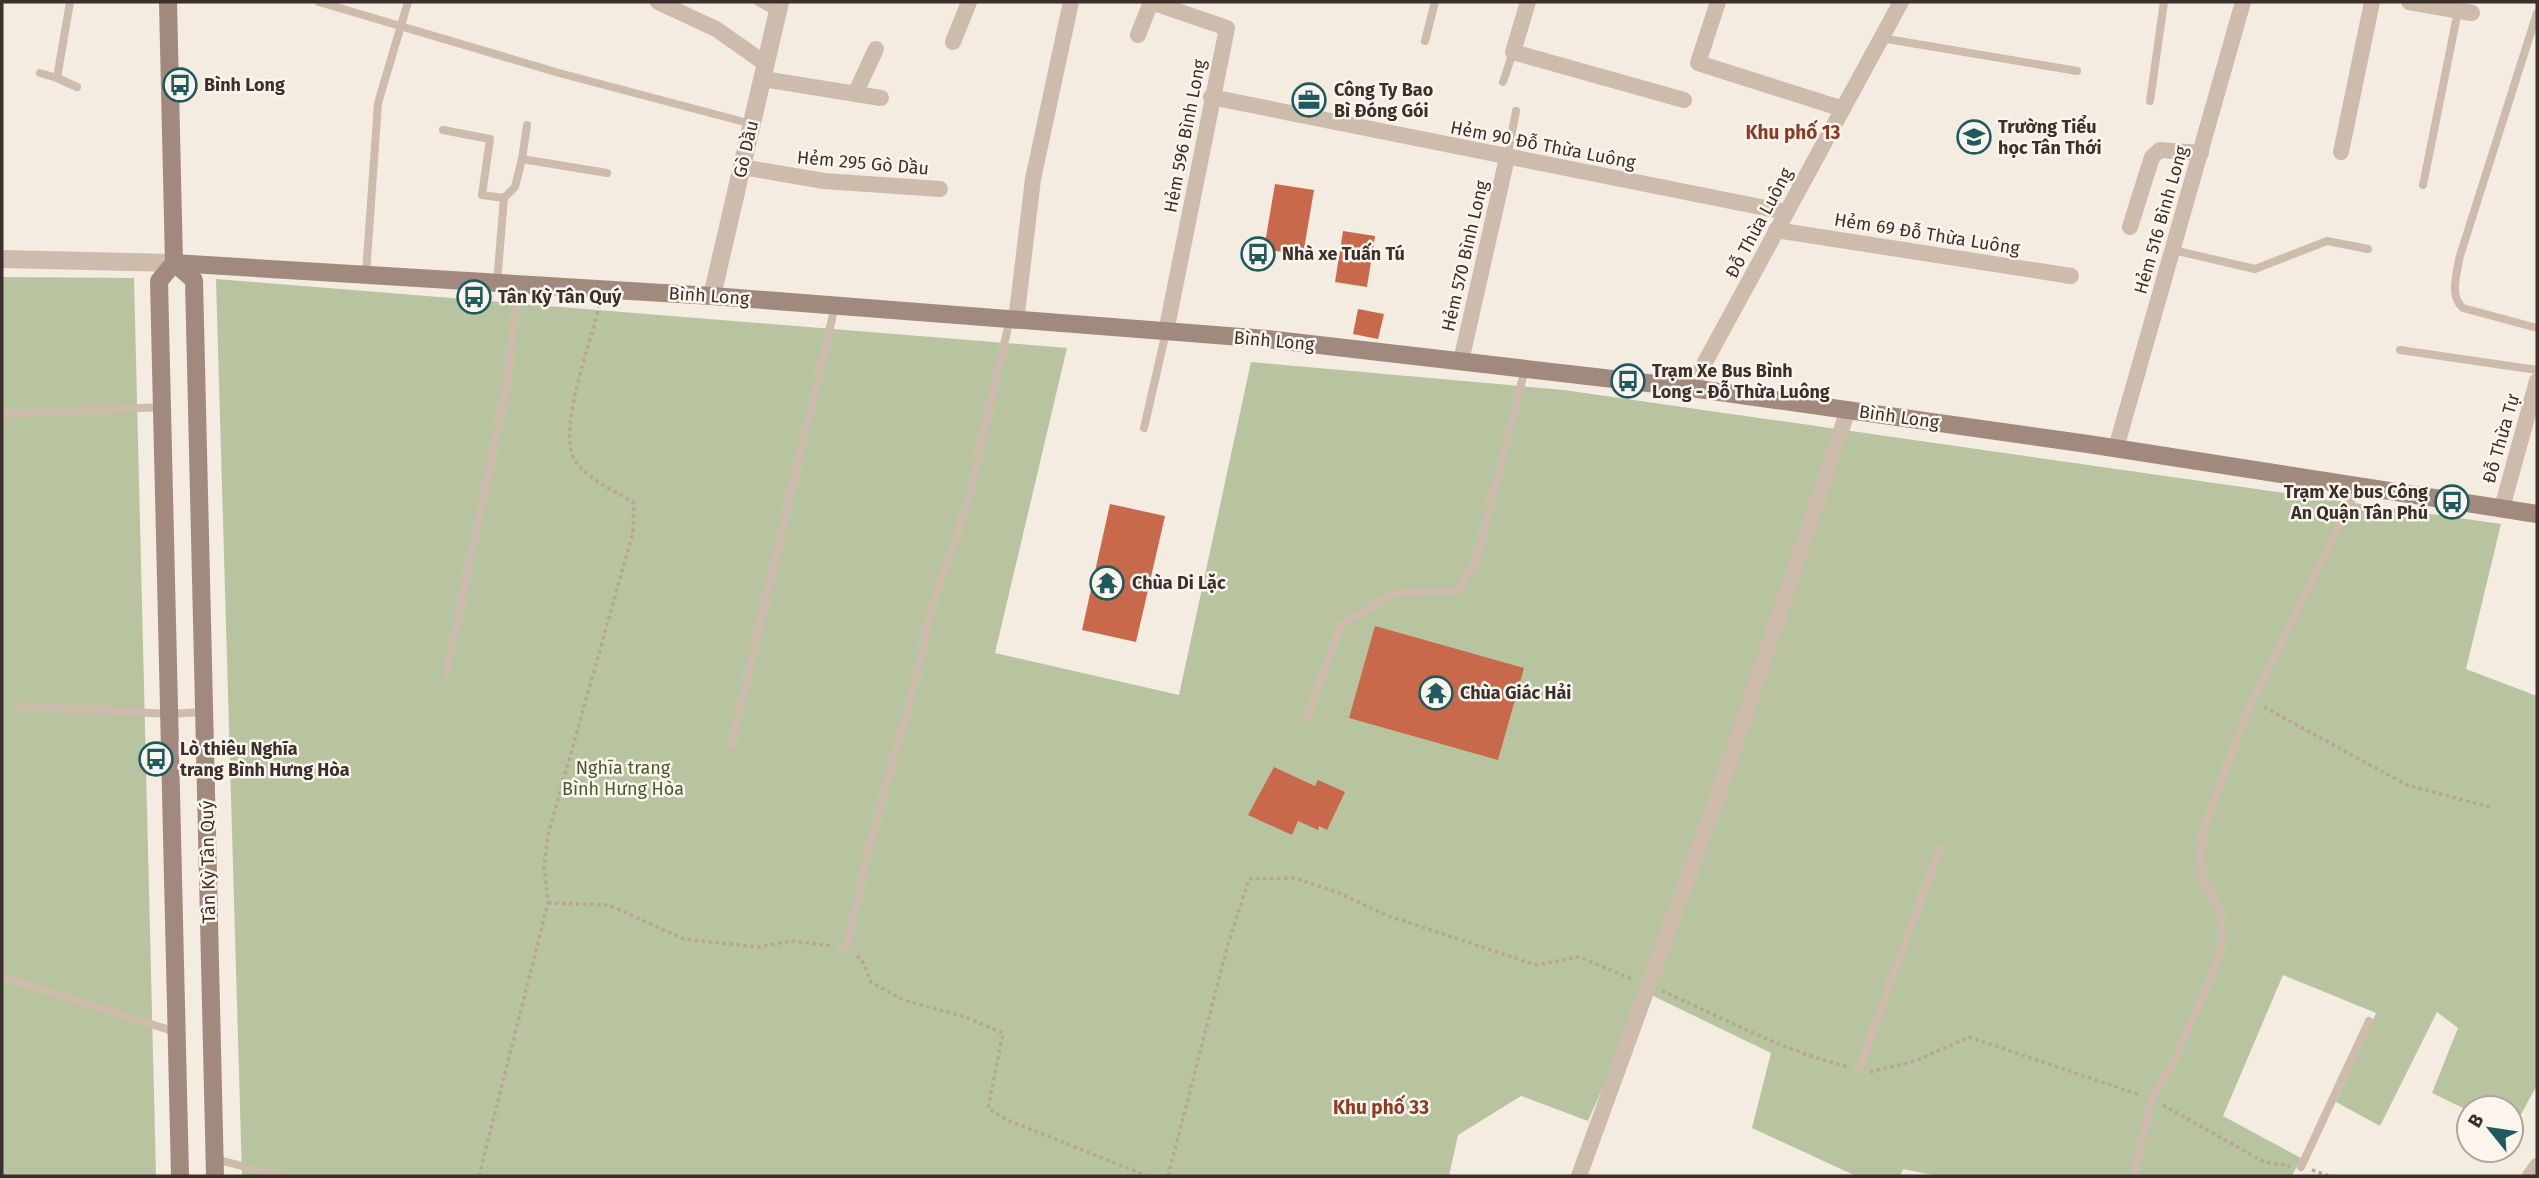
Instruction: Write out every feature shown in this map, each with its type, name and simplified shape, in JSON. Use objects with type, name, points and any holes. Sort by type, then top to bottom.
[{"type":"main road","name":"Tân Kỳ Tân Quý","points":[[168,2],[174,263],[159,281],[180,1176]]},
{"type":"main road","name":"Tân Kỳ Tân Quý","points":[[174,263],[194,280],[215,1168]]},
{"type":"main road","name":"Bình Long","points":[[174,263],[712,296],[1267,339],[1691,388],[2116,448],[2537,514]]},
{"type":"street","points":[[658,2],[716,29],[764,71],[881,98]]},
{"type":"street","points":[[953,43],[969,2]]},
{"type":"street","points":[[1013,320],[1033,179],[1071,2]]},
{"type":"street","points":[[1138,35],[1151,2]]},
{"type":"street","name":"Hẻm 596 Bình Long","points":[[1151,2],[1227,28],[1211,97],[1166,332]]},
{"type":"street","points":[[1528,2],[1513,52],[1684,100]]},
{"type":"street","points":[[1718,2],[1698,63],[1843,109]]},
{"type":"street","name":"Đỗ Thừa Luông","points":[[1691,388],[1901,2]]},
{"type":"street","name":"Hẻm 516 Bình Long","points":[[2116,448],[2243,2]]},
{"type":"street","points":[[2341,152],[2372,2]]},
{"type":"street","points":[[2409,2],[2465,12]]},
{"type":"street","name":"Gò Dầu","points":[[712,296],[779,8]]},
{"type":"street","points":[[855,94],[876,49]]},
{"type":"street","name":"Hẻm 90 Đỗ Thừa Luông","points":[[1211,97],[1786,212]]},
{"type":"street","points":[[2130,227],[2152,157],[2160,150],[2201,153]]},
{"type":"street","name":"Hẻm 570 Bình Long","points":[[1461,361],[1507,158]]},
{"type":"street","name":"Hẻm 295 Gò Dầu","points":[[742,167],[824,181],[940,189]]},
{"type":"street","name":"Hẻm 69 Đỗ Thừa Luông","points":[[1776,230],[2071,276]]},
{"type":"street","name":"Bình Long","points":[[2,259],[174,263]]},
{"type":"street","name":"Đỗ Thừa Tự","points":[[2502,508],[2537,382]]},
{"type":"street","points":[[1579,1176],[1725,775],[1848,410]]},
{"type":"street","points":[[2530,1176],[2537,1166]]},
{"type":"lane","points":[[57,78],[70,2]]},
{"type":"lane","points":[[319,2],[559,73],[752,124]]},
{"type":"lane","points":[[366,274],[378,103],[408,2]]},
{"type":"lane","points":[[758,2],[779,8]]},
{"type":"lane","points":[[1425,41],[1435,2]]},
{"type":"lane","points":[[2150,101],[2164,2]]},
{"type":"lane","points":[[2423,185],[2465,12]]},
{"type":"lane","points":[[2537,13],[2459,259],[2454,290],[2458,303],[2463,308],[2537,328]]},
{"type":"lane","points":[[1881,38],[2077,71]]},
{"type":"lane","points":[[1503,82],[1513,52]]},
{"type":"lane","points":[[40,73],[77,87]]},
{"type":"lane","points":[[1507,158],[1517,111]]},
{"type":"lane","points":[[497,283],[504,198],[515,187],[527,125]]},
{"type":"lane","points":[[443,130],[490,139],[482,195],[504,198]]},
{"type":"lane","points":[[522,159],[607,173]]},
{"type":"lane","points":[[2173,250],[2255,269],[2327,241],[2368,249]]},
{"type":"lane","points":[[446,674],[505,393],[519,284]]},
{"type":"lane","points":[[731,746],[835,305]]},
{"type":"lane","points":[[846,949],[870,844],[916,678],[932,605],[965,509],[1013,320]]},
{"type":"lane","points":[[1144,428],[1166,332]]},
{"type":"lane","points":[[2400,350],[2537,370]]},
{"type":"lane","points":[[1306,719],[1341,625],[1395,593],[1457,592],[1476,560],[1525,369]]},
{"type":"lane","points":[[2,414],[162,407]]},
{"type":"lane","points":[[2133,1176],[2152,1099],[2172,1065],[2213,973],[2223,939],[2220,910],[2203,879],[2200,859],[2207,817],[2253,701],[2358,487]]},
{"type":"lane","points":[[19,706],[169,714],[204,712]]},
{"type":"lane","points":[[1859,1069],[1940,848]]},
{"type":"lane","points":[[2,977],[176,1032]]},
{"type":"lane","points":[[2301,1167],[2369,1021]]},
{"type":"lane","points":[[215,1168],[281,1176]]},
{"type":"path","points":[[479,1176],[548,903],[544,867],[548,835],[633,532],[634,503],[592,478],[574,458],[570,418],[604,289]]},
{"type":"path","points":[[2253,701],[2407,785],[2493,808]]},
{"type":"path","points":[[1168,1176],[1228,944],[1249,879],[1294,878],[1339,893],[1386,915],[1536,965],[1579,957],[1762,1038],[1814,1058],[1871,1072],[1915,1061],[1969,1037],[2152,1099],[2264,1162],[2301,1167],[2329,1176]]},
{"type":"path","points":[[548,903],[609,905],[684,939],[758,947],[790,941],[846,949],[862,960],[871,982],[903,1000],[965,1017],[1003,1033],[988,1108],[1004,1119],[1147,1176]]},
{"type":"green space","points":[[2,277],[134,278],[156,1176],[2,1176]]},
{"type":"green space","name":"Nghĩa trang Bình Hưng Hòa","points":[[216,279],[1067,348],[995,653],[1179,695],[1251,362],[1564,390],[2501,524],[2466,669],[2537,696],[2537,1085],[2525,1107],[2525,1094],[2455,1094],[2455,1104],[2432,1093],[2458,1028],[2437,1012],[2380,1126],[2336,1102],[2376,1013],[2283,975],[2223,1116],[2301,1158],[2292,1176],[1938,1176],[1903,1169],[1900,1176],[1856,1176],[1752,1128],[1771,1053],[1645,992],[1588,1121],[1521,1096],[1458,1135],[1449,1176],[242,1176]]},
{"type":"building","points":[[1275,184],[1314,190],[1303,255],[1264,249]]},
{"type":"building","points":[[1343,231],[1375,236],[1367,287],[1335,282]]},
{"type":"building","points":[[1358,309],[1384,314],[1378,339],[1353,334]]},
{"type":"building","name":"Chùa Di Lặc","points":[[1110,504],[1165,516],[1136,642],[1082,630]]},
{"type":"building","name":"Chùa Giác Hải","points":[[1375,626],[1524,668],[1498,760],[1349,718]]},
{"type":"building","points":[[1274,767],[1315,786],[1318,780],[1345,792],[1327,830],[1319,826],[1318,830],[1298,821],[1292,835],[1248,815]]},
{"type":"place","name":"Bình Long","points":[[180,85]]},
{"type":"place","name":"Công Ty Bao Bì Đóng Gói","points":[[1309,100]]},
{"type":"place","name":"Trường Tiểu học Tân Thới","points":[[1974,137]]},
{"type":"place","name":"Nhà xe Tuấn Tú","points":[[1258,254]]},
{"type":"place","name":"Tân Kỳ Tân Quý","points":[[474,297]]},
{"type":"place","name":"Trạm Xe Bus Bình Long - Đỗ Thừa Luông","points":[[1628,381]]},
{"type":"place","name":"Trạm Xe bus Công An Quận Tân Phú","points":[[2452,502]]},
{"type":"place","name":"Chùa Di Lặc","points":[[1107,583]]},
{"type":"place","name":"Chùa Giác Hải","points":[[1436,693]]},
{"type":"place","name":"Lò thiêu Nghĩa trang Bình Hưng Hòa","points":[[156,759]]},
{"type":"district","name":"Khu phố 13","points":[[1793,132]]},
{"type":"district","name":"Khu phố 33","points":[[1381,1107]]}]
